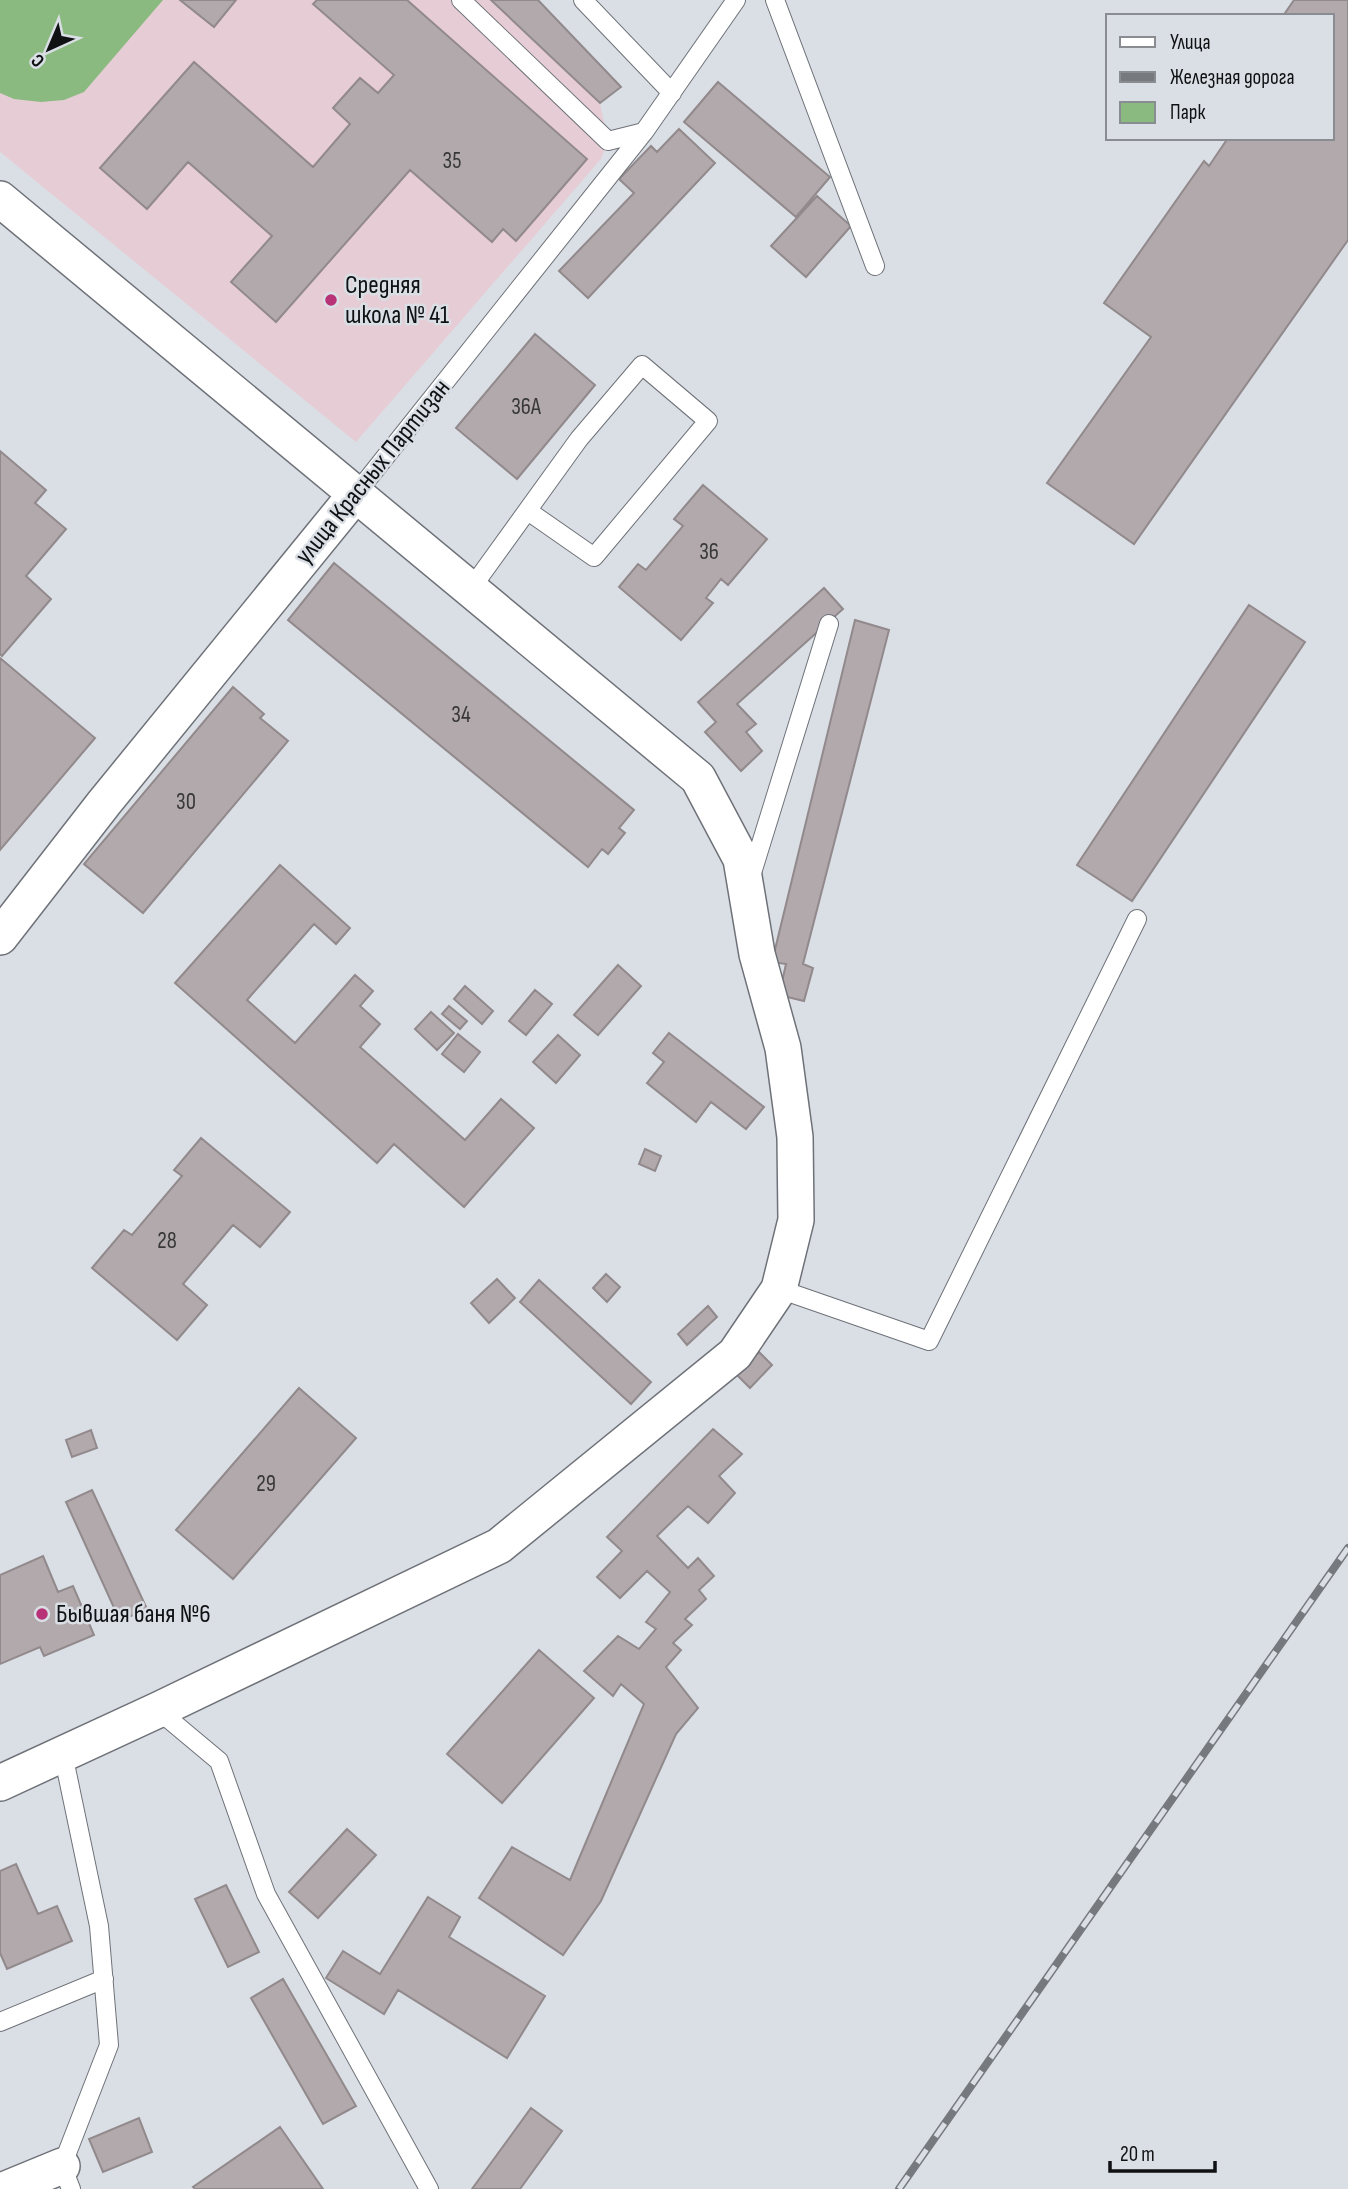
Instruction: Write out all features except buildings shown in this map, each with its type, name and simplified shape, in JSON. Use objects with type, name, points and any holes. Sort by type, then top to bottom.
[{"type":"street","points":[[0,198],[698,778],[741,859],[757,954],[783,1048],[795,1137],[796,1220],[779,1289],[735,1354],[499,1546],[0,1783]]},
{"type":"street","name":"улица Красных Партизан","points":[[0,937],[104,803],[355,495]]},
{"type":"street","points":[[6,2189],[67,2178]]},
{"type":"lane","points":[[461,0],[608,141],[644,132]]},
{"type":"lane","points":[[583,0],[672,93]]},
{"type":"lane","name":"улица Красных Партизан","points":[[355,495],[644,132],[736,0]]},
{"type":"lane","points":[[775,0],[875,266]]},
{"type":"lane","points":[[470,590],[579,439],[642,365],[708,421],[594,557],[528,511]]},
{"type":"lane","points":[[746,892],[829,624]]},
{"type":"lane","points":[[779,1289],[929,1341],[1137,919]]},
{"type":"lane","points":[[158,1710],[219,1761],[266,1894],[429,2189]]},
{"type":"lane","points":[[63,1754],[99,1926],[110,2045],[67,2178]]},
{"type":"lane","points":[[0,2022],[104,1979]]},
{"type":"shaded area","name":"Средняя школа № 41","points":[[0,0],[491,0],[600,103],[608,141],[601,159],[356,442],[0,152]]},
{"type":"green space","points":[[0,0],[163,0],[84,92],[64,100],[41,102],[14,99],[0,93]]},
{"type":"railway","points":[[899,2189],[1348,1548]]},
{"type":"place","name":"Средняя школа № 41","points":[[331,300]]},
{"type":"place","name":"Бывшая баня №6","points":[[42,1614]]}]
